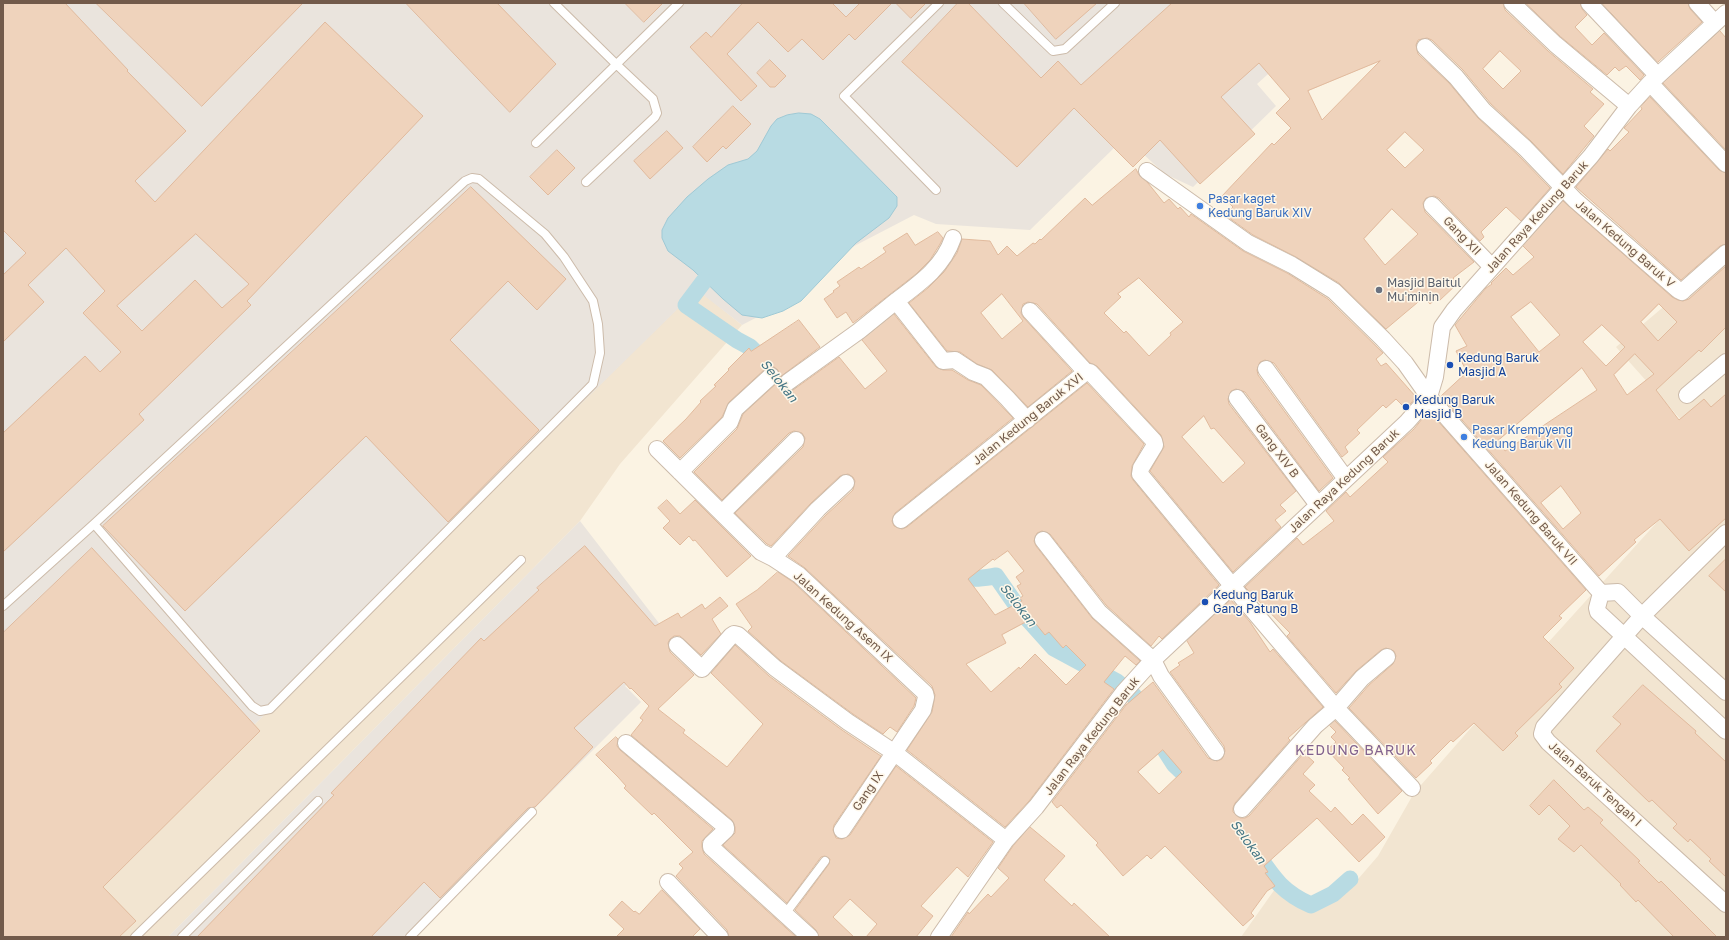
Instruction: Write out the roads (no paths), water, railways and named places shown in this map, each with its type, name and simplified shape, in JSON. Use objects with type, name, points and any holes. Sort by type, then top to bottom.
[{"type":"street","points":[[1512,3],[1555,44],[1629,106]]},
{"type":"street","points":[[1589,3],[1726,164]]},
{"type":"street","points":[[1697,3],[1720,18]]},
{"type":"street","name":"Jalan Raya Kedung Baruk","points":[[948,934],[1006,840],[1036,807],[1125,690],[1153,660],[1407,422],[1429,398],[1442,327],[1454,310],[1591,156],[1629,106],[1654,79],[1720,18]]},
{"type":"street","points":[[1425,47],[1456,77],[1484,111],[1525,148],[1563,186]]},
{"type":"street","name":"Jalan Kedung Baruk VII","points":[[1147,171],[1248,243],[1292,265],[1334,291],[1405,363],[1429,398],[1601,593]]},
{"type":"street","name":"Jalan Kedung Baruk V","points":[[1563,186],[1575,200],[1682,292],[1726,253]]},
{"type":"street","name":"Gang XII","points":[[1432,205],[1492,267]]},
{"type":"street","points":[[788,382],[859,331],[926,278],[944,256],[953,238]]},
{"type":"street","points":[[896,301],[943,361],[955,360],[986,378],[1027,420]]},
{"type":"street","points":[[1030,311],[1086,372]]},
{"type":"street","points":[[1687,395],[1726,362]]},
{"type":"street","points":[[1266,368],[1346,479]]},
{"type":"street","name":"Jalan Kedung Baruk XVI","points":[[901,520],[1086,372],[1090,372],[1154,441],[1155,445],[1141,468],[1140,474],[1233,586]]},
{"type":"street","points":[[680,472],[730,422],[735,409],[772,376]]},
{"type":"street","name":"Gang XIV B","points":[[1236,398],[1318,505]]},
{"type":"street","points":[[722,513],[796,440]]},
{"type":"street","name":"Jalan Kedung Asem IX","points":[[657,449],[764,555],[773,558],[799,575],[925,693],[925,704],[923,710],[895,753]]},
{"type":"street","points":[[773,558],[818,509],[846,483]]},
{"type":"street","points":[[1623,636],[1726,533]]},
{"type":"street","points":[[1043,540],[1099,612],[1153,660],[1161,676],[1216,752]]},
{"type":"street","points":[[1233,586],[1336,708],[1412,788]]},
{"type":"street","points":[[1726,692],[1642,616],[1618,592],[1601,593],[1597,610],[1726,731]]},
{"type":"street","points":[[677,645],[702,670],[731,636],[734,634],[738,635],[775,668],[848,722],[895,753],[1006,840]]},
{"type":"street","name":"Jalan Baruk Tengah I","points":[[1623,636],[1544,727],[1542,734],[1548,742],[1726,904]]},
{"type":"street","points":[[1242,809],[1315,726],[1336,708],[1362,678],[1387,657]]},
{"type":"street","points":[[626,743],[726,827],[726,830],[711,844],[711,847],[810,937]]},
{"type":"street","name":"Gang IX","points":[[842,830],[870,786],[895,753]]},
{"type":"street","points":[[668,882],[716,936]]},
{"type":"lane","points":[[554,3],[653,98],[657,113],[655,117],[586,182]]},
{"type":"lane","points":[[536,143],[679,3]]},
{"type":"lane","points":[[936,190],[844,96],[939,3]]},
{"type":"lane","points":[[1003,3],[1048,48],[1053,51],[1059,51],[1065,49],[1115,3]]},
{"type":"lane","points":[[3,606],[94,524],[465,181],[472,178],[479,179],[545,234],[564,258],[593,301],[598,324],[600,352],[593,384],[270,708],[260,711],[252,706],[94,524]]},
{"type":"lane","points":[[136,937],[521,560]]},
{"type":"lane","points":[[182,937],[318,801]]},
{"type":"lane","points":[[410,937],[532,812]]},
{"type":"lane","points":[[784,914],[825,861]]},
{"type":"water","points":[[799,113],[811,114],[820,119],[897,197],[897,206],[889,218],[856,243],[801,301],[783,311],[762,318],[742,315],[693,270],[668,251],[662,238],[662,230],[668,218],[687,197],[708,179],[728,165],[748,159],[757,151],[771,126],[777,119],[787,115]]},
{"type":"waterway","name":"Selokan","points":[[704,281],[686,305],[737,340],[750,347],[780,377],[794,398]]},
{"type":"waterway","name":"Selokan","points":[[950,566],[955,571],[966,577],[977,578],[996,576],[1019,609],[1054,648],[1117,682],[1134,696],[1146,718]]},
{"type":"waterway","name":"Selokan","points":[[1158,739],[1174,764],[1197,786]]},
{"type":"waterway","name":"Selokan","points":[[1252,847],[1283,888],[1300,900],[1311,905],[1333,894],[1350,879]]},
{"type":"place","name":"Pasar kaget Kedung Baruk XIV","points":[[1200,206]]},
{"type":"place","name":"Masjid Baitul Mu'minin","points":[[1379,290]]},
{"type":"place","name":"Kedung Baruk Masjid A","points":[[1450,365]]},
{"type":"place","name":"Kedung Baruk Masjid B","points":[[1406,407]]},
{"type":"place","name":"Pasar Krempyeng Kedung Baruk VII","points":[[1464,437]]},
{"type":"place","name":"Kedung Baruk Gang Patung B","points":[[1205,602]]},
{"type":"district","name":"KEDUNG BARUK","points":[[1356,751]]}]
